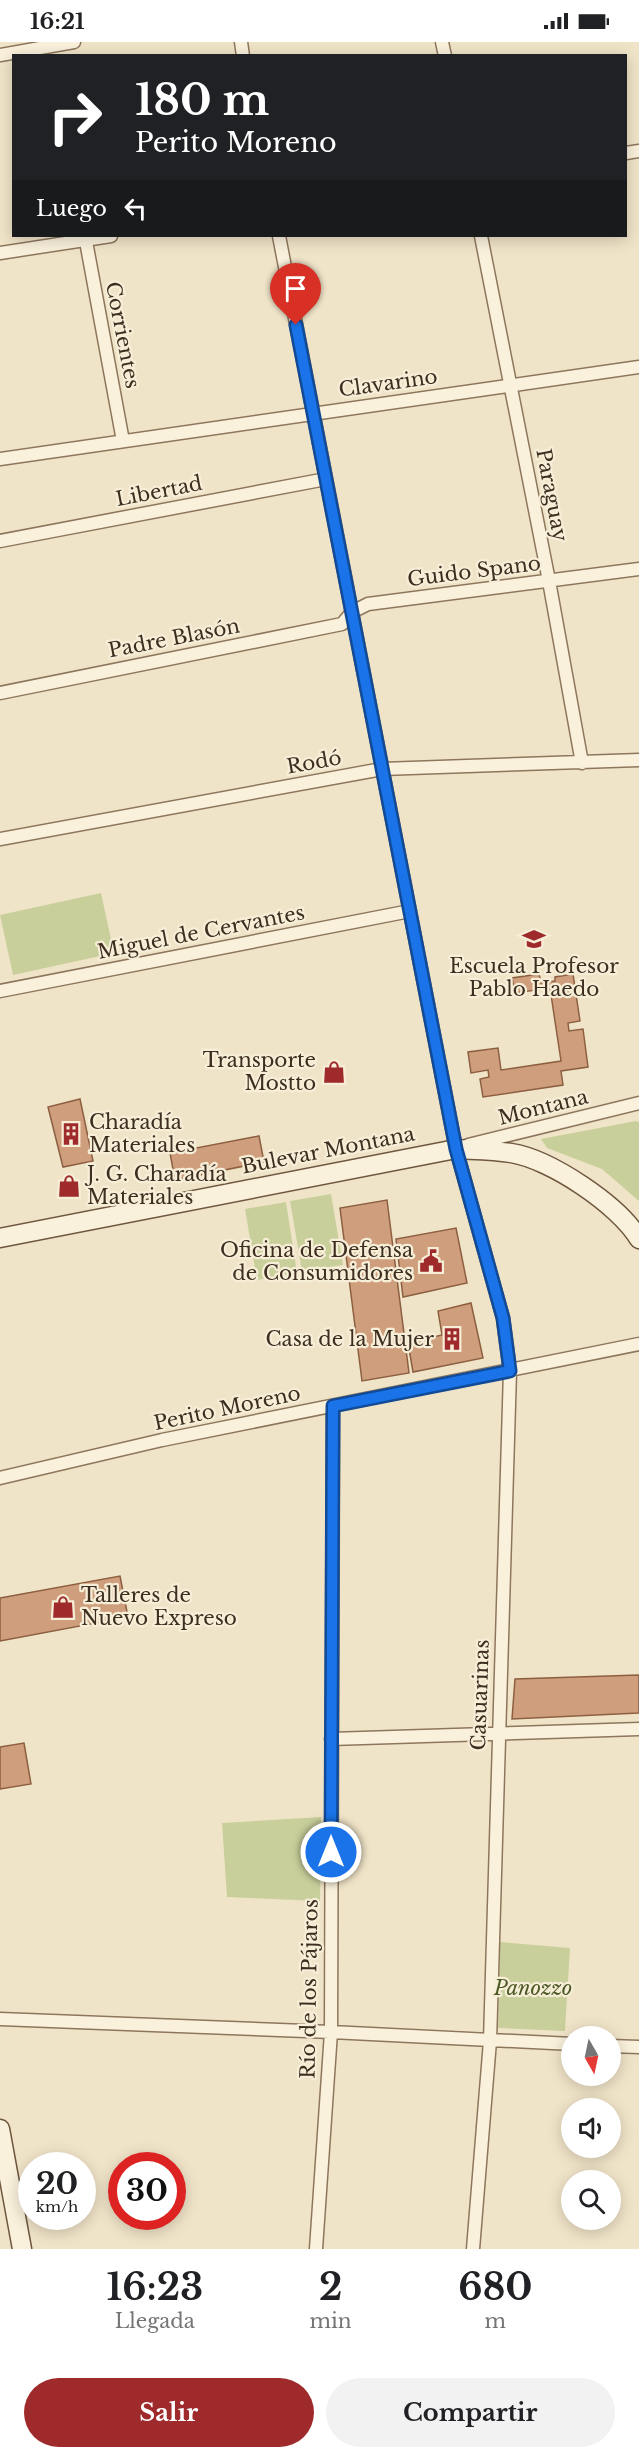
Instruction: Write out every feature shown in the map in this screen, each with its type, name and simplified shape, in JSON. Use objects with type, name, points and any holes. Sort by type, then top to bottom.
[{"type":"main road","name":"Bulevar Montana","points":[[0,1238],[456,1149],[512,1153],[537,1160],[556,1169],[598,1197],[637,1233]]},
{"type":"main road","points":[[0,2129],[22,2249]]},
{"type":"street","points":[[13,54],[51,51],[74,42]]},
{"type":"street","points":[[0,253],[85,237]]},
{"type":"street","name":"Corrientes","points":[[85,237],[123,441]]},
{"type":"street","name":"Casuarinas","points":[[279,237],[456,1149],[503,1318],[510,1371],[490,2041],[473,2249]]},
{"type":"street","name":"Paraguay","points":[[481,237],[549,581],[582,763]]},
{"type":"street","name":"Clavarino","points":[[0,459],[639,367]]},
{"type":"street","name":"Libertad","points":[[0,541],[326,479]]},
{"type":"street","name":"Guido Spano","points":[[351,612],[368,604],[639,569]]},
{"type":"street","name":"Padre Blasón","points":[[0,693],[342,624],[351,612]]},
{"type":"street","name":"Rodó","points":[[0,839],[382,769],[639,760]]},
{"type":"street","name":"Miguel de Cervantes","points":[[0,991],[410,911]]},
{"type":"street","name":"Montana","points":[[456,1149],[639,1103]]},
{"type":"street","name":"Perito Moreno","points":[[0,1478],[162,1440],[639,1344]]},
{"type":"street","name":"Río de los Pájaros","points":[[316,2249],[331,2032],[330,1739],[333,1406]]},
{"type":"street","points":[[330,1739],[639,1729]]},
{"type":"street","points":[[0,2019],[561,2044]]},
{"type":"street","points":[[621,2046],[639,2047]]},
{"type":"green space","points":[[101,893],[114,953],[13,975],[0,915]]},
{"type":"green space","points":[[639,1122],[639,1201],[602,1169],[547,1148],[541,1139]]},
{"type":"green space","points":[[331,1194],[343,1265],[302,1271],[290,1201]]},
{"type":"green space","points":[[286,1202],[297,1273],[257,1280],[245,1209]]},
{"type":"green space","points":[[321,1817],[320,1901],[227,1897],[222,1823]]},
{"type":"green space","name":"Panozzo","points":[[500,1942],[570,1948],[565,2026],[561,2026],[561,2031],[498,2028]]},
{"type":"building","points":[[539,974],[541,983],[555,981],[555,977],[573,974],[580,1021],[568,1023],[569,1031],[583,1029],[588,1067],[561,1071],[563,1085],[483,1097],[480,1079],[489,1077],[488,1070],[471,1073],[468,1052],[498,1048],[501,1070],[561,1061],[550,988],[515,993],[512,978]]},
{"type":"building","name":"Charadía Materiales","points":[[80,1099],[93,1161],[63,1167],[48,1107]]},
{"type":"building","points":[[259,1136],[264,1162],[175,1180],[170,1153]]},
{"type":"building","points":[[387,1200],[409,1373],[362,1381],[340,1208]]},
{"type":"building","name":"Oficina de Defensa de Consumidores","points":[[456,1228],[467,1283],[403,1297],[396,1239]]},
{"type":"building","name":"Casa de la Mujer","points":[[471,1303],[483,1358],[413,1372],[408,1343],[442,1335],[438,1311]]},
{"type":"building","name":"Talleres de Nuevo Expreso","points":[[120,1576],[128,1617],[0,1641],[0,1598]]},
{"type":"building","points":[[639,1675],[639,1713],[512,1719],[515,1679]]},
{"type":"building","points":[[24,1743],[31,1784],[0,1789],[0,1747]]},
{"type":"place","name":"Escuela Profesor Pablo Haedo","points":[[534,939]]},
{"type":"place","name":"Transporte Mostto","points":[[334,1072]]},
{"type":"place","name":"Charadía Materiales","points":[[71,1134]]},
{"type":"place","name":"J. G. Charadía Materiales","points":[[69,1186]]},
{"type":"place","name":"Oficina de Defensa de Consumidores","points":[[431,1261]]},
{"type":"place","name":"Casa de la Mujer","points":[[452,1339]]},
{"type":"place","name":"Talleres de Nuevo Expreso","points":[[63,1607]]},
{"type":"route","points":[[296,325],[456,1149],[503,1318],[510,1371],[333,1406],[331,1852]]}]
